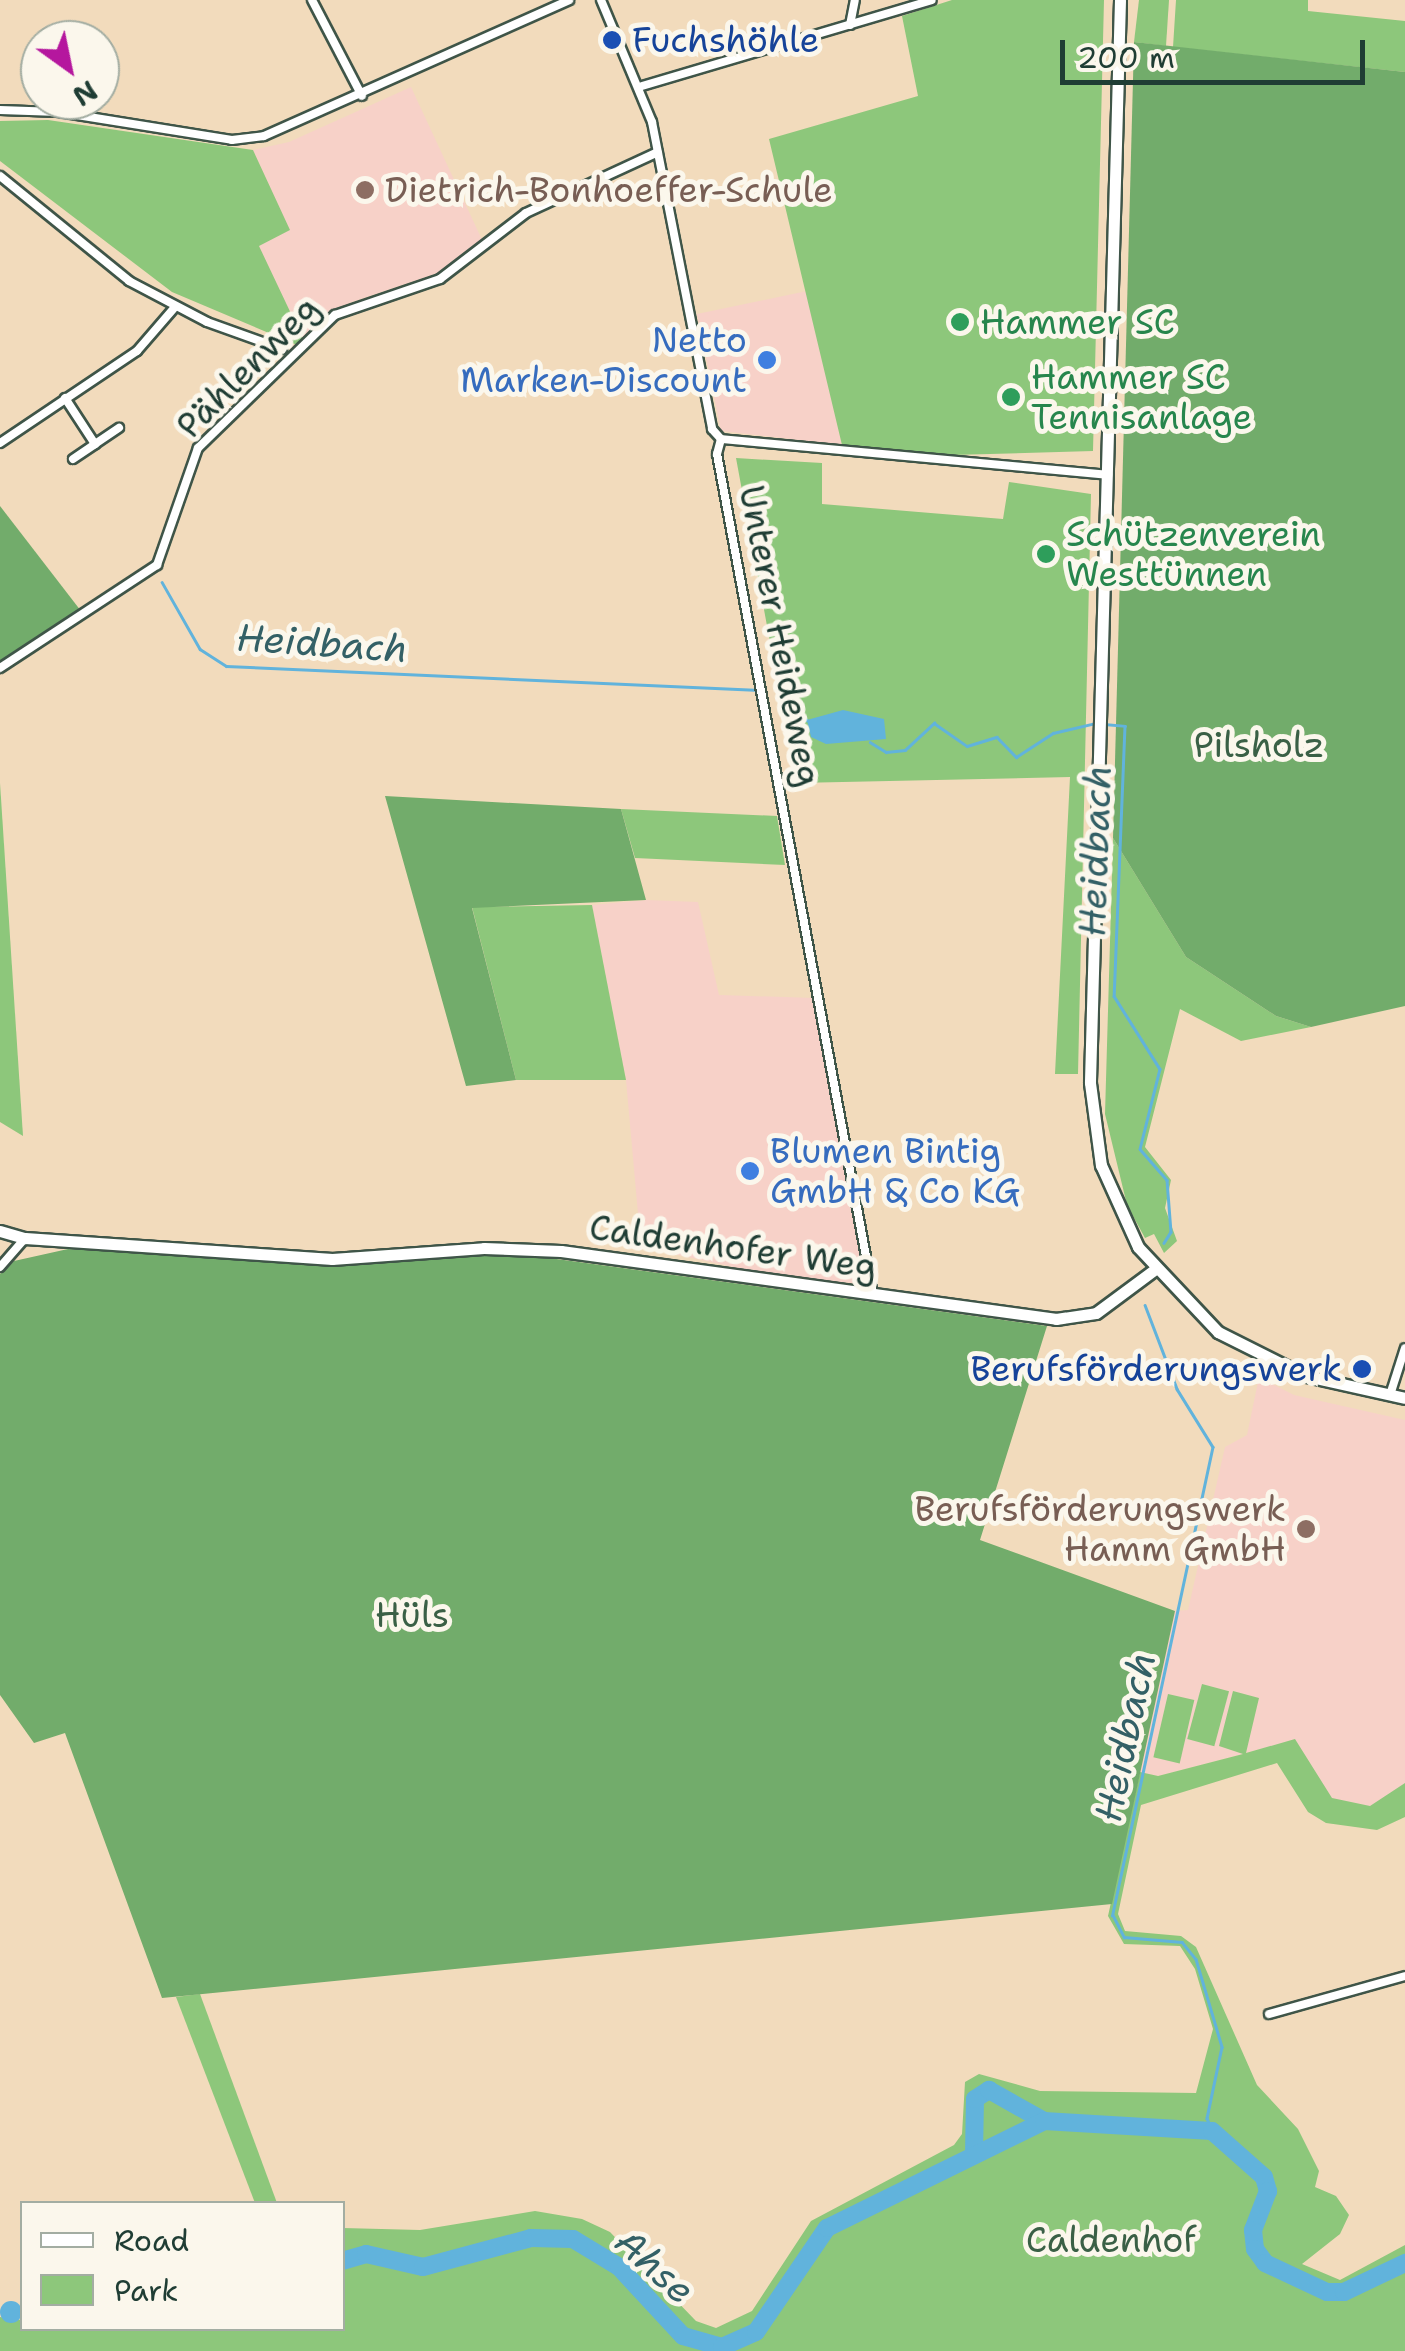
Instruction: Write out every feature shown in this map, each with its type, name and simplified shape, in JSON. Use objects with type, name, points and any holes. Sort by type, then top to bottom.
[{"type":"main road","points":[[1120,0],[1093,1124],[1118,1212],[1154,1270],[1202,1320],[1257,1356],[1306,1376],[1405,1398]]},
{"type":"main road","name":"Caldenhofer Weg","points":[[0,1231],[24,1238],[332,1259],[522,1248],[1069,1319],[1096,1313],[1154,1270]]},
{"type":"street","points":[[312,0],[362,96]]},
{"type":"street","points":[[0,110],[58,112],[232,140],[286,130],[569,0]]},
{"type":"street","name":"Unterer Heideweg","points":[[601,0],[642,86],[712,429],[721,439],[717,454],[874,1296]]},
{"type":"street","points":[[850,26],[855,0]]},
{"type":"street","points":[[642,86],[932,0]]},
{"type":"street","name":"Pählenweg","points":[[0,668],[156,565],[198,448],[322,326],[349,306],[458,270],[526,213],[658,152]]},
{"type":"street","points":[[0,176],[129,280],[175,307],[282,349]]},
{"type":"street","points":[[0,442],[138,351],[175,307]]},
{"type":"street","points":[[65,398],[95,444]]},
{"type":"street","points":[[73,459],[119,428]]},
{"type":"street","points":[[721,439],[1108,475]]},
{"type":"street","points":[[0,1267],[24,1238]]},
{"type":"street","points":[[1390,1395],[1405,1348]]},
{"type":"street","points":[[1269,2014],[1405,1976]]},
{"type":"shaded area","name":"Dietrich-Bonhoeffer-Schule","points":[[411,87],[483,242],[438,273],[349,303],[304,341],[258,245],[289,230],[253,150],[289,142]]},
{"type":"shaded area","points":[[807,291],[842,445],[721,431],[697,314]]},
{"type":"shaded area","points":[[646,900],[698,902],[719,995],[815,998],[863,1270],[853,1283],[780,1277],[641,1247],[626,1080],[592,905]]},
{"type":"shaded area","name":"Berufsförderungswerk Hamm GmbH","points":[[1259,1377],[1294,1395],[1405,1420],[1405,1812],[1339,1810],[1288,1742],[1158,1776],[1140,1772],[1175,1611],[1188,1610],[1225,1447],[1247,1435]]},
{"type":"green space","name":"Hammer SC","points":[[952,0],[1104,0],[1093,451],[952,455],[842,445],[769,139],[918,96],[902,16]]},
{"type":"green space","points":[[1139,0],[1169,0],[1166,46],[1134,42]]},
{"type":"green space","points":[[1176,0],[1308,0],[1308,11],[1405,21],[1405,72],[1173,47]]},
{"type":"green space","name":"Pilsholz","points":[[1134,42],[1405,72],[1405,1006],[1311,1027],[1276,1016],[1186,957],[1113,838]]},
{"type":"green space","points":[[48,120],[253,150],[290,230],[259,246],[304,341],[297,345],[172,292],[0,161],[0,121]]},
{"type":"green space","points":[[736,458],[822,463],[822,504],[1003,519],[1009,482],[1091,494],[1078,1074],[1055,1074],[1070,777],[796,783]]},
{"type":"green space","points":[[0,506],[81,611],[0,663]]},
{"type":"green space","points":[[0,783],[23,1136],[0,1122]]},
{"type":"green space","points":[[385,796],[621,809],[646,900],[472,908],[516,1080],[466,1086]]},
{"type":"green space","points":[[621,809],[777,816],[785,865],[635,858]]},
{"type":"green space","points":[[1113,838],[1186,957],[1276,1016],[1311,1027],[1241,1041],[1180,1009],[1145,1147],[1171,1180],[1165,1208],[1177,1241],[1164,1253],[1154,1234],[1145,1238],[1127,1205],[1105,1114]]},
{"type":"green space","points":[[592,905],[626,1080],[516,1080],[472,907]]},
{"type":"green space","name":"Hüls","points":[[68,1249],[294,1262],[520,1254],[1047,1326],[980,1540],[1175,1611],[1112,1904],[162,1998],[65,1733],[34,1743],[0,1695],[0,1274],[14,1261]]},
{"type":"green space","points":[[1202,1684],[1229,1691],[1214,1746],[1187,1739]]},
{"type":"green space","name":"Caldenhof","points":[[1233,1691],[1259,1698],[1246,1753],[1295,1739],[1332,1798],[1370,1806],[1405,1783],[1405,1817],[1377,1830],[1326,1823],[1308,1812],[1277,1763],[1141,1805],[1118,1914],[1125,1931],[1181,1936],[1196,1947],[1257,2085],[1298,2129],[1319,2171],[1315,2187],[1336,2196],[1349,2215],[1340,2234],[1302,2264],[1340,2280],[1405,2245],[1405,2351],[0,2351],[0,2317],[20,2320],[20,2331],[345,2331],[345,2228],[420,2230],[535,2211],[582,2219],[610,2232],[696,2321],[716,2328],[752,2311],[811,2221],[954,2145],[962,2134],[965,2082],[979,2074],[1040,2091],[1196,2093],[1213,2029],[1195,1969],[1180,1946],[1124,1944],[1108,1916],[1140,1772],[1158,1776],[1243,1754],[1219,1746]]},
{"type":"green space","points":[[1168,1694],[1194,1700],[1180,1763],[1153,1757]]},
{"type":"green space","points":[[200,1994],[276,2201],[254,2201],[176,1997]]},
{"type":"water","points":[[843,710],[884,719],[886,739],[826,744],[811,737],[807,720]]},
{"type":"water","points":[[3,2304],[19,2304],[19,2320],[3,2320]]},
{"type":"waterway","name":"Heidbach","points":[[162,582],[200,649],[226,666],[759,690]]},
{"type":"waterway","name":"Heidbach","points":[[794,708],[807,720]]},
{"type":"waterway","name":"Heidbach","points":[[870,742],[886,752],[905,750],[934,723],[967,746],[997,737],[1016,757],[1053,733],[1096,723]]},
{"type":"waterway","name":"Heidbach","points":[[1104,724],[1125,726],[1114,996],[1160,1069],[1140,1149],[1167,1180],[1171,1232],[1164,1243]]},
{"type":"waterway","name":"Heidbach","points":[[1145,1305],[1177,1389],[1213,1447],[1113,1915],[1124,1937],[1182,1942],[1196,1959],[1222,2047],[1207,2118],[1212,2131]]},
{"type":"waterway","name":"Ahse","points":[[974,2155],[975,2099],[989,2090],[1044,2121]]},
{"type":"waterway","name":"Ahse","points":[[345,2260],[366,2254],[423,2267],[531,2238],[573,2239],[619,2267],[683,2336],[722,2347],[756,2332],[827,2228],[1044,2121],[1212,2131],[1264,2177],[1268,2191],[1253,2230],[1255,2249],[1265,2263],[1327,2292],[1344,2292],[1405,2263]]},
{"type":"place","name":"Fuchshöhle","points":[[612,40]]},
{"type":"place","name":"Dietrich-Bonhoeffer-Schule","points":[[365,190]]},
{"type":"place","name":"Hammer SC","points":[[960,322]]},
{"type":"place","name":"Netto Marken-Discount","points":[[767,360]]},
{"type":"place","name":"Hammer SC Tennisanlage","points":[[1011,397]]},
{"type":"place","name":"Schützenverein Westtünnen","points":[[1046,554]]},
{"type":"place","name":"Blumen Bintig GmbH & Co KG","points":[[750,1171]]},
{"type":"place","name":"Berufsförderungswerk","points":[[1362,1369]]},
{"type":"place","name":"Berufsförderungswerk Hamm GmbH","points":[[1306,1529]]}]
